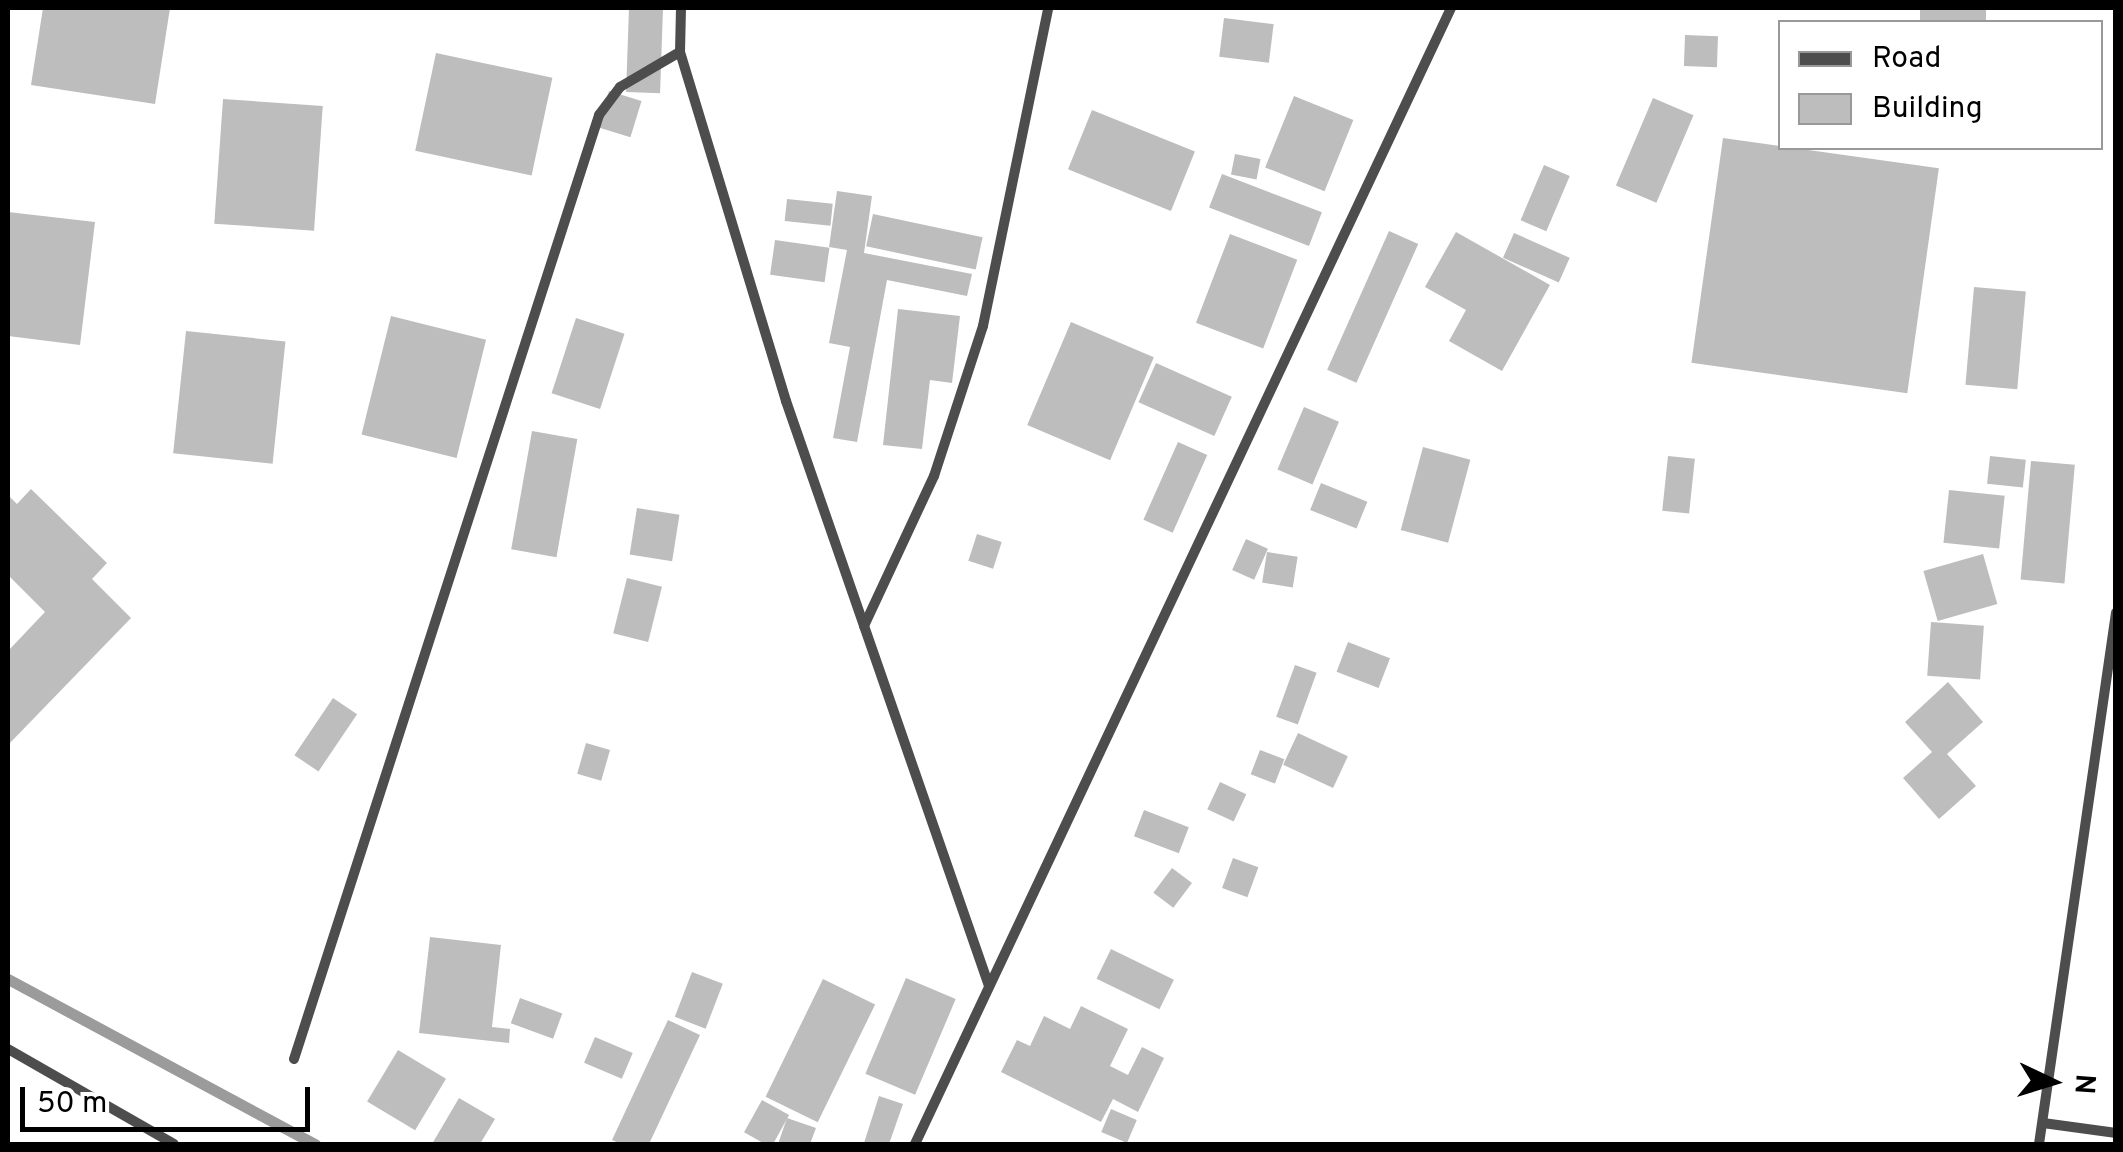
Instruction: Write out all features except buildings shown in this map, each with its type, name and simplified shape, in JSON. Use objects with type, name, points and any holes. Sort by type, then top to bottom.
[{"type":"street","points":[[681,8],[680,52],[786,401],[989,987]]},
{"type":"street","points":[[864,626],[934,476],[983,326],[1048,8]]},
{"type":"street","points":[[915,1144],[1451,8]]},
{"type":"street","points":[[294,1058],[599,115],[620,87],[680,52]]},
{"type":"street","points":[[2039,1144],[2115,616]]},
{"type":"street","points":[[8,1049],[174,1144]]},
{"type":"street","points":[[2043,1122],[2116,1133]]},
{"type":"waterway","points":[[8,979],[315,1144]]}]
